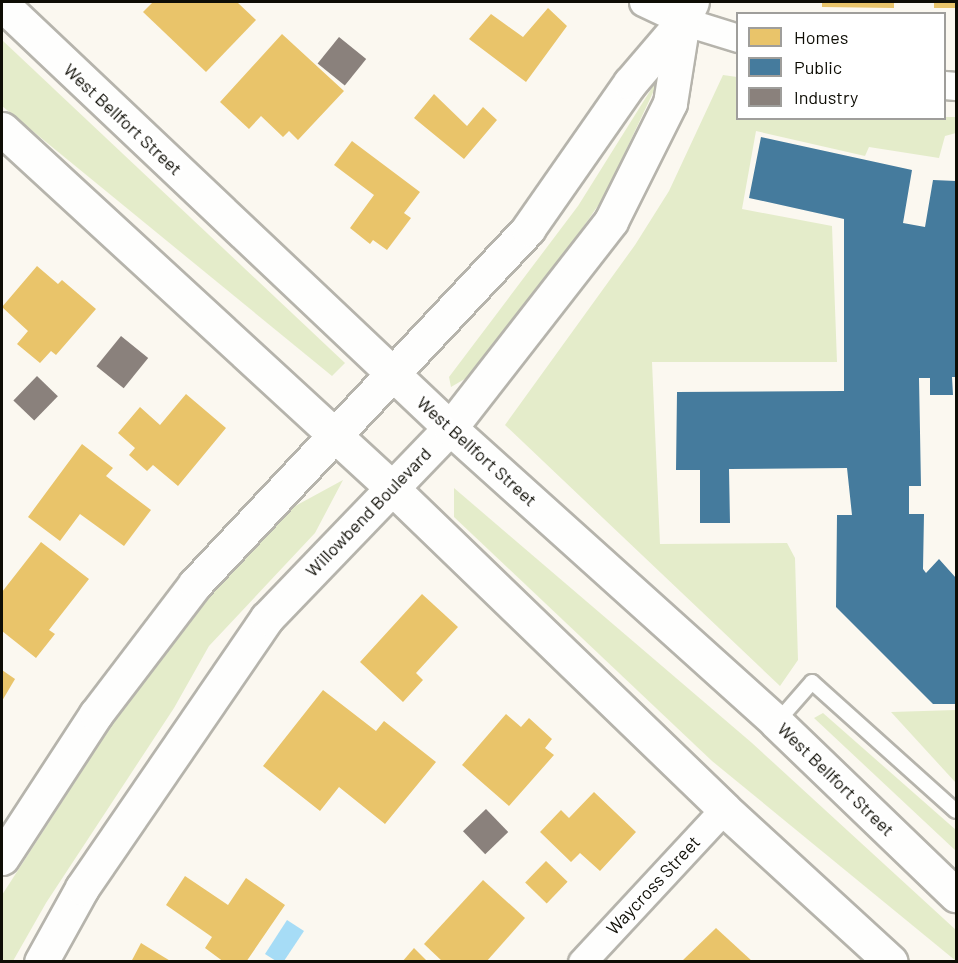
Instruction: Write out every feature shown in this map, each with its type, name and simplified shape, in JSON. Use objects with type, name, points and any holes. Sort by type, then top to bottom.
[{"type":"main road","name":"West Bellfort Street","points":[[2,4],[450,428],[776,722],[957,895]]},
{"type":"main road","points":[[2,858],[96,714],[195,584],[335,435],[390,372],[528,229],[630,82],[688,11]]},
{"type":"main road","name":"Willowbend Boulevard","points":[[40,962],[82,888],[267,618],[450,428],[611,221],[670,103],[688,11]]},
{"type":"main road","points":[[2,129],[391,487],[724,809],[891,962]]},
{"type":"street","points":[[643,2],[688,11],[736,38]]},
{"type":"street","name":"Waycross Street","points":[[582,962],[724,809]]},
{"type":"lane","points":[[776,722],[812,682],[957,811]]},
{"type":"green space","points":[[2,40],[345,363],[332,376],[2,106]]},
{"type":"green space","points":[[665,67],[604,197],[487,366],[451,387],[449,377],[578,206]]},
{"type":"green space","points":[[723,75],[736,77],[736,120],[946,120],[946,117],[956,117],[956,133],[945,136],[939,158],[869,147],[865,156],[756,131],[742,209],[832,226],[837,362],[652,362],[660,544],[787,543],[795,558],[798,660],[780,686],[505,425],[635,245],[669,191]]},
{"type":"green space","points":[[343,480],[315,533],[209,646],[174,708],[46,903],[13,961],[2,962],[2,895],[135,689],[275,517]]},
{"type":"green space","points":[[454,488],[752,743],[956,930],[956,961],[712,761],[454,517]]},
{"type":"green space","points":[[956,710],[956,783],[891,712]]},
{"type":"green space","points":[[823,713],[956,830],[956,851],[814,718]]},
{"type":"water","points":[[287,920],[304,931],[284,961],[276,961],[265,954]]},
{"type":"building: Homes","points":[[153,2],[237,2],[256,20],[206,72],[143,12]]},
{"type":"building: Homes","points":[[822,2],[894,2],[894,8],[822,7]]},
{"type":"building: Homes","points":[[934,2],[956,2],[956,8],[934,8]]},
{"type":"building: Homes","points":[[548,8],[567,26],[526,82],[469,39],[491,14],[523,37]]},
{"type":"building: Homes","points":[[282,34],[344,91],[298,140],[289,131],[283,137],[261,116],[249,129],[220,102]]},
{"type":"building: Homes","points":[[434,94],[467,126],[483,107],[497,120],[464,159],[414,118]]},
{"type":"building: Homes","points":[[352,141],[420,192],[404,213],[411,218],[387,250],[373,240],[370,244],[350,228],[374,195],[334,165]]},
{"type":"building: Homes","points":[[37,266],[58,284],[62,280],[96,309],[56,355],[51,351],[40,363],[17,344],[28,331],[2,307]]},
{"type":"building: Homes","points":[[186,394],[226,428],[178,486],[153,465],[147,471],[129,455],[135,448],[118,433],[140,407],[160,425]]},
{"type":"building: Homes","points":[[82,444],[113,468],[106,476],[151,510],[124,546],[80,514],[60,541],[28,517]]},
{"type":"building: Homes","points":[[41,542],[89,579],[49,630],[55,634],[36,658],[2,631],[2,592]]},
{"type":"building: Homes","points":[[422,594],[458,627],[416,673],[423,680],[403,702],[360,662]]},
{"type":"building: Homes","points":[[2,670],[15,679],[2,701]]},
{"type":"building: Homes","points":[[323,690],[376,731],[384,721],[436,762],[385,824],[339,787],[320,811],[263,766]]},
{"type":"building: Homes","points":[[506,714],[521,727],[529,718],[552,739],[545,748],[554,755],[509,806],[462,765]]},
{"type":"building: Homes","points":[[594,792],[636,832],[600,871],[580,853],[571,862],[540,832],[561,810],[569,818]]},
{"type":"building: Homes","points":[[546,861],[568,882],[547,903],[525,883]]},
{"type":"building: Homes","points":[[185,876],[228,905],[246,878],[285,905],[246,962],[224,962],[205,948],[212,937],[166,905]]},
{"type":"building: Homes","points":[[483,880],[525,918],[486,962],[443,962],[424,944]]},
{"type":"building: Homes","points":[[716,928],[753,962],[681,962]]},
{"type":"building: Homes","points":[[141,943],[172,962],[131,962]]},
{"type":"building: Homes","points":[[414,948],[428,962],[402,962]]},
{"type":"building: Public","points":[[761,137],[912,170],[903,223],[925,227],[933,180],[956,181],[956,377],[952,377],[953,395],[930,395],[930,378],[919,378],[921,486],[909,486],[909,514],[924,514],[923,569],[926,573],[939,559],[956,578],[956,704],[933,704],[836,607],[837,515],[852,515],[847,468],[729,469],[730,523],[700,523],[700,470],[676,470],[677,392],[844,391],[844,219],[749,198]]},
{"type":"building: Industry","points":[[339,37],[366,59],[345,85],[318,63]]},
{"type":"building: Industry","points":[[121,336],[148,358],[124,388],[96,366]]},
{"type":"building: Industry","points":[[37,376],[58,396],[34,421],[13,400]]},
{"type":"building: Industry","points":[[486,809],[508,832],[485,854],[463,831]]}]
